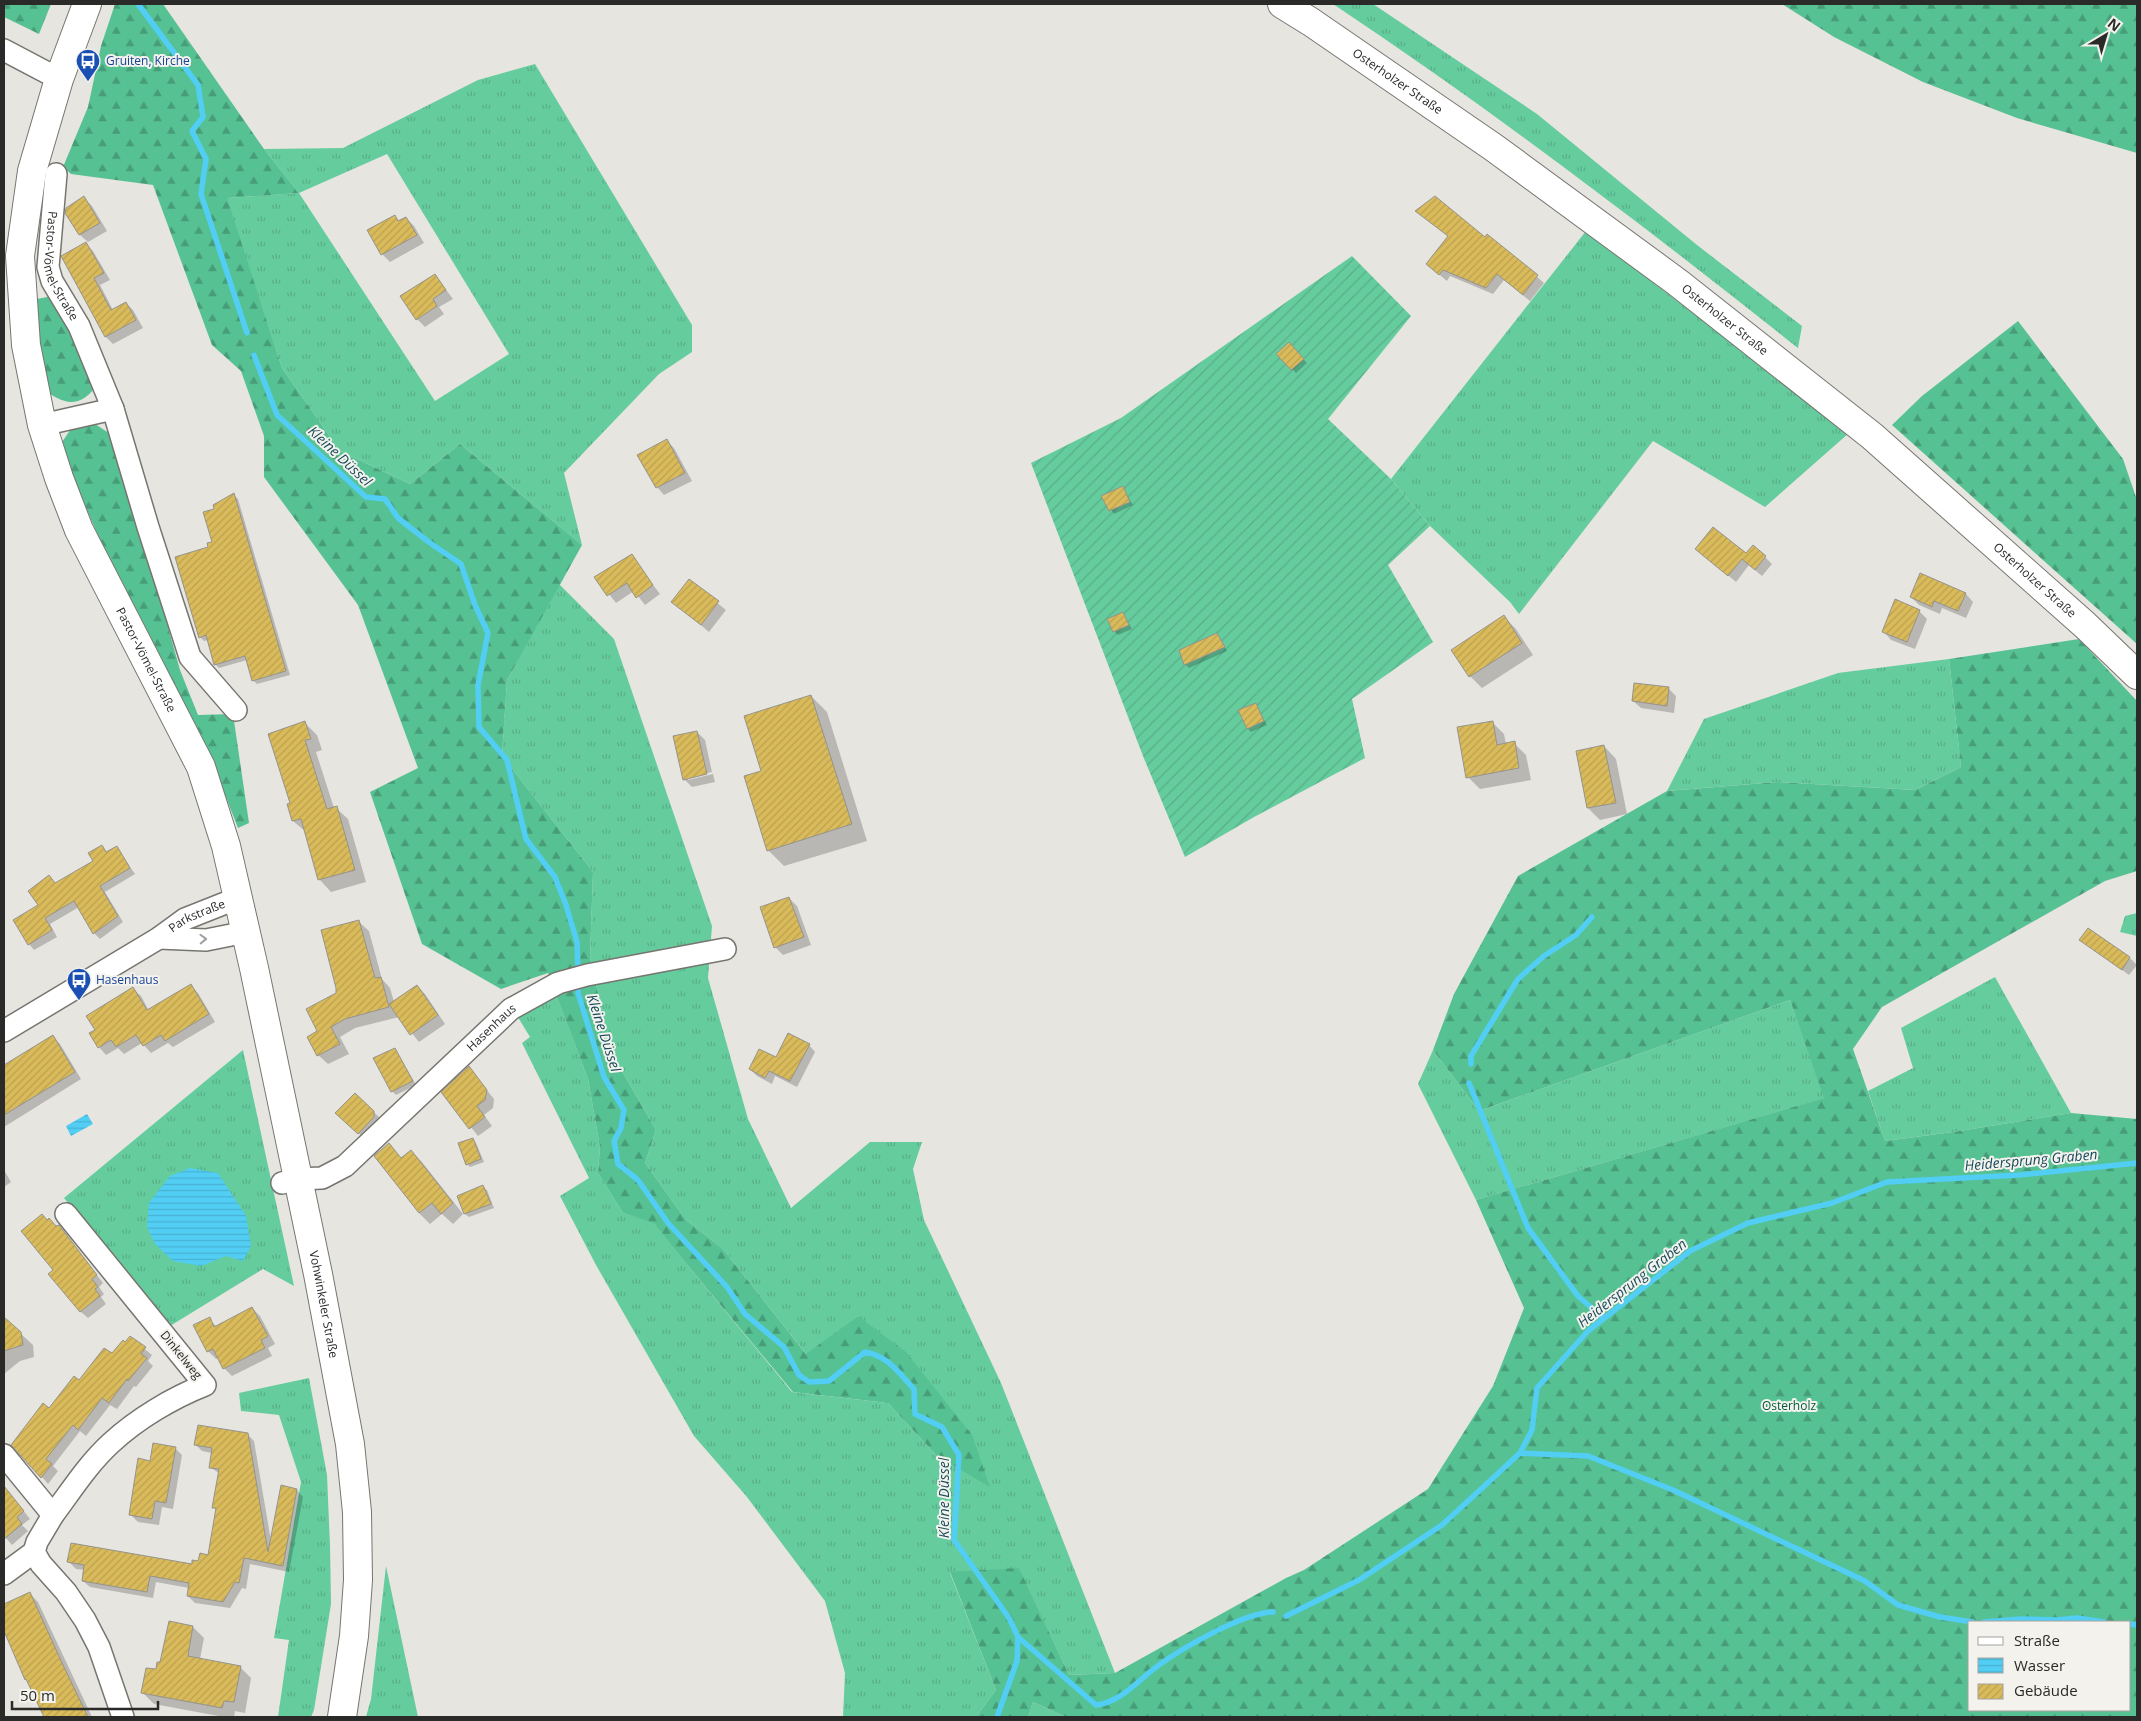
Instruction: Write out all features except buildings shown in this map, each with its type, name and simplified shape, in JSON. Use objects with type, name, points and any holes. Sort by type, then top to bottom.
[{"type":"main road","name":"Pastor-Vömel-Straße","points":[[87,4],[59,79],[32,171],[20,256],[26,345],[42,425],[59,478],[79,530],[201,767],[226,846],[238,898]]},
{"type":"main road","name":"Osterholzer Straße","points":[[1282,4],[1494,147],[1693,295],[1879,442],[2085,625],[2137,675]]},
{"type":"main road","name":"Vohwinkeler Straße","points":[[238,898],[246,932],[290,1181],[318,1274],[350,1444],[357,1512],[358,1580],[354,1636],[342,1717]]},
{"type":"street","points":[[4,50],[59,79]]},
{"type":"street","name":"Pastor-Vömel-Straße","points":[[56,174],[48,267],[52,281],[79,326],[112,409],[190,657],[236,710]]},
{"type":"street","points":[[42,425],[112,409]]},
{"type":"street","name":"Parkstraße","points":[[4,1031],[159,938],[185,919],[238,898]]},
{"type":"street","name":"Parkstraße","points":[[159,938],[206,940],[246,932]]},
{"type":"street","name":"Hasenhaus","points":[[290,1181],[322,1178],[345,1166],[511,1009],[558,984],[586,975],[725,949]]},
{"type":"street","name":"Dinkelweg","points":[[4,1574],[34,1552],[37,1542],[53,1515],[85,1472],[111,1443],[156,1409],[205,1385],[66,1214]]},
{"type":"street","points":[[4,1456],[53,1515]]},
{"type":"street","points":[[34,1552],[41,1564],[66,1592],[85,1620],[98,1647],[123,1717]]},
{"type":"green space","points":[[4,4],[51,4],[39,34],[4,17]]},
{"type":"green space","points":[[115,4],[163,4],[264,149],[299,193],[227,198],[282,368],[340,451],[410,484],[460,444],[582,545],[507,680],[502,756],[593,872],[590,957],[611,1052],[656,1130],[645,1163],[686,1220],[723,1249],[806,1354],[858,1316],[906,1352],[972,1435],[990,1487],[937,1456],[888,1403],[793,1392],[654,1223],[623,1213],[598,1173],[600,1147],[588,1079],[548,973],[501,989],[422,944],[370,792],[418,768],[358,605],[264,477],[264,436],[241,371],[212,345],[153,185],[71,174],[63,167],[88,107],[101,46]]},
{"type":"green space","points":[[1333,4],[1373,4],[1537,114],[1697,245],[1802,326],[1798,348],[1511,128]]},
{"type":"green space","points":[[1782,4],[2137,4],[2137,153],[2017,118],[1923,82],[1834,37]]},
{"type":"green space","points":[[535,64],[692,325],[692,352],[659,374],[564,473],[582,545],[460,444],[410,484],[340,451],[282,368],[226,198],[299,193],[264,149],[343,148],[478,80]],"holes":[[[387,154],[509,354],[435,401],[299,193]]]},
{"type":"green space","points":[[1586,231],[1849,433],[1765,507],[1653,441],[1519,614],[1510,602],[1430,526],[1391,479]]},
{"type":"green space","points":[[1352,256],[1411,316],[1328,419],[1391,479],[1430,526],[1388,565],[1433,642],[1352,699],[1365,758],[1254,817],[1185,857],[1143,756],[1031,463],[1121,418]]},
{"type":"green space","points":[[52,296],[69,322],[94,389],[89,395],[78,401],[68,402],[50,394],[34,328],[37,299]]},
{"type":"green space","points":[[2018,321],[2123,459],[2137,500],[2137,644],[1892,425],[1922,396]]},
{"type":"green space","points":[[92,422],[115,437],[180,670],[198,715],[233,714],[249,823],[238,828],[211,759],[101,543],[60,445],[73,426]]},
{"type":"green space","points":[[559,584],[614,639],[712,926],[708,978],[748,1119],[791,1208],[870,1142],[922,1142],[913,1169],[924,1220],[1001,1383],[1115,1673],[1069,1675],[1019,1569],[950,1573],[996,1690],[976,1717],[843,1717],[845,1673],[825,1601],[747,1497],[694,1436],[596,1265],[560,1196],[589,1178],[522,1043],[530,1037],[516,1014],[555,991],[588,1079],[600,1147],[598,1173],[623,1213],[654,1222],[792,1392],[888,1403],[937,1456],[858,1316],[807,1355],[723,1249],[686,1220],[645,1163],[656,1130],[611,1052],[590,957],[593,872],[502,756],[507,680]]},
{"type":"green space","name":"Osterholz","points":[[2079,639],[2137,701],[2137,871],[2105,881],[1882,1007],[1853,1049],[1885,1141],[2071,1113],[2137,1119],[2137,1717],[1066,1717],[1033,1702],[1028,1717],[976,1717],[996,1690],[950,1572],[1019,1568],[1069,1675],[1115,1673],[1286,1578],[1304,1570],[1428,1489],[1493,1386],[1524,1308],[1476,1200],[1824,1098],[1790,1000],[1479,1111],[1433,1050],[1454,994],[1518,876],[1667,791],[1777,782],[1915,790],[1961,767],[1949,659]]},
{"type":"green space","points":[[1949,659],[1961,767],[1915,790],[1777,782],[1667,791],[1704,719],[1838,673]]},
{"type":"green space","points":[[2137,913],[2137,936],[2120,932],[2125,916]]},
{"type":"green space","points":[[1995,977],[2071,1113],[1885,1141],[1868,1091],[1913,1068],[1901,1028]]},
{"type":"green space","points":[[1790,1000],[1825,1098],[1476,1200],[1418,1084],[1433,1050],[1479,1111]]},
{"type":"green space","points":[[243,1050],[294,1286],[263,1269],[170,1326],[64,1198]]},
{"type":"green space","points":[[309,1378],[327,1475],[331,1604],[314,1710],[311,1717],[278,1717],[289,1640],[274,1638],[301,1482],[279,1415],[241,1411],[239,1393]]},
{"type":"green space","points":[[386,1566],[418,1717],[366,1717],[371,1699]]},
{"type":"green space","points":[[1033,1702],[1066,1717],[1028,1717]]},
{"type":"water","points":[[87,1114],[93,1124],[71,1136],[66,1126]]},
{"type":"water","points":[[190,1168],[218,1173],[246,1216],[251,1246],[243,1261],[226,1256],[201,1266],[173,1261],[155,1244],[147,1227],[149,1203],[170,1176]]},
{"type":"waterway","name":"Kleine Düssel","points":[[138,4],[198,85],[203,117],[192,131],[206,159],[201,194],[247,333]]},
{"type":"waterway","name":"Kleine Düssel","points":[[254,355],[277,415],[366,497],[385,499],[398,518],[461,564],[475,605],[488,633],[478,685],[479,727],[507,760],[526,839],[555,877],[577,942],[578,972]]},
{"type":"waterway","points":[[1471,1064],[1471,1056],[1518,979],[1544,956],[1576,935],[1592,917]]},
{"type":"waterway","name":"Kleine Düssel","points":[[578,981],[578,993],[604,1077],[624,1110],[621,1128],[614,1141],[618,1164],[638,1180],[668,1223],[727,1287],[745,1314],[784,1347],[799,1375],[809,1382],[829,1381],[865,1352],[880,1357],[892,1366],[914,1389],[915,1414],[942,1427],[959,1455],[954,1540],[1009,1618],[1018,1637],[1017,1661],[997,1717]]},
{"type":"waterway","points":[[1469,1083],[1528,1228],[1578,1296],[1603,1318]]},
{"type":"waterway","name":"Heidersprung Graben","points":[[1286,1616],[1359,1580],[1442,1525],[1520,1453],[1532,1430],[1537,1388],[1588,1331],[1690,1251],[1748,1223],[1832,1203],[1887,1182],[2019,1175],[2137,1163]]},
{"type":"waterway","points":[[1520,1453],[1588,1456],[1673,1490],[1865,1581],[1898,1605],[1940,1617],[1968,1621]]},
{"type":"waterway","name":"Heidersprung Graben","points":[[1018,1637],[1096,1705],[1122,1695],[1170,1658],[1214,1632],[1246,1618],[1273,1612]]},
{"type":"waterway","points":[[1996,1621],[2077,1618],[2097,1621]]},
{"type":"waterway","points":[[2131,1624],[2137,1625]]},
{"type":"place","name":"Gruiten, Kirche","points":[[88,82]]},
{"type":"place","name":"Hasenhaus","points":[[79,1001]]}]
